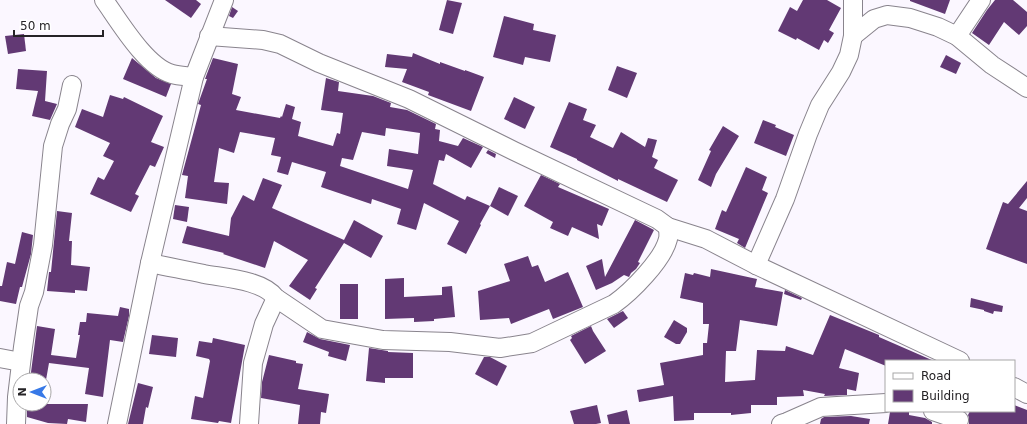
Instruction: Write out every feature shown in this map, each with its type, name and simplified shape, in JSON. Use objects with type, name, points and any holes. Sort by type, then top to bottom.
[{"type":"street","points":[[104,0],[148,58],[160,68],[172,74],[194,77]]},
{"type":"street","points":[[117,424],[150,263],[194,77],[224,0]]},
{"type":"street","points":[[756,265],[785,199],[820,105],[841,72],[849,55],[853,36],[853,0]]},
{"type":"street","points":[[957,36],[981,0]]},
{"type":"street","points":[[853,36],[874,19],[888,15],[910,18],[938,27],[957,36],[992,65],[1027,88]]},
{"type":"street","points":[[209,36],[263,40],[280,44],[319,63],[409,100],[657,219],[668,232],[690,232],[706,239],[756,265],[958,360]]},
{"type":"street","points":[[16,424],[21,362],[29,306],[34,292],[43,245],[53,146],[60,124],[67,109],[72,85]]},
{"type":"street","points":[[150,263],[235,279],[257,285],[322,329],[383,340],[450,342],[500,348],[532,343],[620,300],[641,280],[665,248],[668,232]]},
{"type":"street","points":[[249,424],[253,363],[264,324],[276,298]]},
{"type":"street","points":[[0,358],[21,362]]},
{"type":"street","points":[[1015,388],[1027,394]]},
{"type":"street","points":[[780,424],[821,407],[885,403]]},
{"type":"street","points":[[939,412],[961,416]]},
{"type":"building","points":[[165,0],[196,0],[201,4],[191,18]]},
{"type":"building","points":[[447,0],[462,3],[453,34],[439,30]]},
{"type":"building","points":[[803,0],[827,0],[841,8],[829,30],[834,33],[828,43],[824,40],[819,50],[797,38],[796,40],[778,31],[790,7],[797,11]]},
{"type":"building","points":[[910,0],[950,0],[945,14]]},
{"type":"building","points":[[995,0],[1013,0],[1027,12],[1027,26],[1019,35],[1004,22],[989,45],[972,33]]},
{"type":"building","points":[[232,7],[238,11],[233,18],[229,16]]},
{"type":"building","points":[[504,16],[534,24],[533,30],[556,35],[550,62],[525,57],[523,65],[493,57]]},
{"type":"building","points":[[24,34],[26,51],[8,54],[5,36]]},
{"type":"building","points":[[413,53],[440,64],[440,62],[484,77],[471,111],[428,95],[429,92],[402,82],[407,69],[385,67],[387,54],[412,57]]},
{"type":"building","points":[[946,55],[961,63],[956,74],[940,67]]},
{"type":"building","points":[[132,58],[156,78],[171,84],[166,97],[123,79]]},
{"type":"building","points":[[213,58],[238,64],[232,94],[241,97],[236,110],[280,118],[281,116],[282,117],[286,104],[295,107],[292,119],[301,122],[298,136],[333,146],[337,133],[340,134],[343,113],[321,110],[326,78],[339,82],[338,91],[373,96],[391,103],[390,107],[407,110],[436,124],[435,129],[440,130],[439,141],[458,146],[463,138],[483,147],[471,168],[446,154],[444,161],[439,160],[433,184],[465,200],[467,196],[490,206],[466,254],[447,244],[459,221],[424,203],[416,230],[397,224],[401,209],[372,199],[371,204],[321,187],[326,172],[292,162],[288,175],[277,172],[281,157],[271,155],[275,138],[240,132],[234,153],[219,148],[214,182],[229,183],[227,204],[185,198],[188,176],[182,175],[201,105],[198,104],[207,79],[205,79]],"holes":[[[386,128],[420,133],[418,154],[389,149],[387,166],[413,170],[408,189],[340,166],[342,158],[353,160],[362,132],[385,136]]]},
{"type":"building","points":[[617,66],[637,73],[627,98],[608,90]]},
{"type":"building","points":[[18,69],[47,71],[45,101],[57,104],[50,120],[32,116],[38,91],[16,89]]},
{"type":"building","points":[[110,95],[123,99],[124,97],[163,116],[151,142],[164,147],[155,167],[150,165],[135,194],[139,196],[131,212],[90,194],[98,177],[104,180],[114,161],[103,156],[110,143],[75,127],[82,109],[103,117]]},
{"type":"building","points":[[514,97],[535,107],[525,129],[504,119]]},
{"type":"building","points":[[569,102],[587,109],[583,120],[596,125],[590,137],[613,148],[621,132],[645,147],[648,138],[657,140],[652,157],[658,160],[654,168],[678,180],[667,202],[618,179],[618,181],[577,159],[550,147]]},
{"type":"building","points":[[763,120],[794,135],[786,156],[754,143]]},
{"type":"building","points":[[723,126],[739,136],[716,174],[711,187],[698,180],[711,151],[709,150]]},
{"type":"building","points":[[488,150],[496,154],[495,158],[486,153]]},
{"type":"building","points":[[746,167],[767,177],[762,190],[768,193],[745,248],[737,243],[739,239],[715,229],[722,210],[726,212]]},
{"type":"building","points":[[541,175],[560,184],[558,187],[609,209],[602,226],[597,224],[599,239],[572,227],[568,236],[550,228],[553,222],[524,206]]},
{"type":"building","points":[[263,178],[282,185],[272,208],[344,240],[354,220],[383,236],[371,258],[344,243],[315,288],[317,289],[310,300],[289,286],[308,260],[274,241],[265,268],[223,254],[224,253],[182,243],[187,226],[229,236],[231,218],[243,195],[254,201]]},
{"type":"building","points":[[1027,181],[1027,198],[1019,208],[1027,211],[1027,264],[986,249],[1003,202],[1008,204]]},
{"type":"building","points":[[499,187],[518,196],[508,216],[490,206]]},
{"type":"building","points":[[175,205],[189,207],[187,222],[173,219]]},
{"type":"building","points":[[57,211],[72,213],[69,241],[72,241],[71,265],[90,267],[87,291],[75,290],[75,293],[47,291],[49,272],[51,272]]},
{"type":"building","points":[[635,220],[654,230],[638,262],[640,263],[629,277],[624,275],[612,283],[596,290],[586,266],[602,259],[605,277]]},
{"type":"building","points":[[22,232],[33,235],[31,254],[22,287],[20,287],[16,304],[0,301],[0,286],[2,286],[7,262],[15,264]]},
{"type":"building","points":[[528,256],[532,267],[538,265],[545,282],[568,272],[583,307],[553,319],[549,309],[511,324],[509,318],[480,320],[478,291],[510,281],[504,264]]},
{"type":"building","points":[[711,269],[757,279],[755,287],[783,292],[777,326],[740,320],[736,351],[726,351],[725,382],[755,380],[757,350],[785,351],[786,346],[813,355],[830,315],[879,335],[879,337],[932,360],[885,360],[885,366],[845,349],[839,368],[859,373],[856,391],[847,389],[847,395],[824,396],[825,394],[803,390],[804,396],[777,397],[777,405],[751,405],[751,413],[731,415],[731,413],[694,413],[694,420],[674,421],[673,396],[639,402],[637,390],[664,385],[660,363],[703,355],[703,343],[707,343],[709,324],[703,324],[703,303],[680,298],[685,273],[693,275],[694,273],[710,277]]},
{"type":"building","points":[[404,278],[404,297],[442,295],[442,287],[452,286],[455,317],[434,319],[434,321],[414,322],[414,318],[385,319],[385,279]]},
{"type":"building","points":[[340,284],[358,284],[358,319],[340,319]]},
{"type":"building","points":[[785,290],[802,298],[801,300],[784,294]]},
{"type":"building","points":[[971,298],[1003,306],[1002,312],[994,311],[993,314],[984,310],[970,307]]},
{"type":"building","points":[[120,307],[129,309],[129,316],[123,342],[110,340],[103,397],[85,394],[89,368],[49,363],[47,372],[31,372],[37,326],[55,329],[51,355],[76,358],[80,335],[78,335],[80,322],[86,322],[87,313],[118,316]]},
{"type":"building","points":[[623,311],[628,318],[614,328],[607,319]]},
{"type":"building","points":[[674,320],[687,328],[687,332],[680,344],[676,344],[664,337]]},
{"type":"building","points":[[591,326],[606,351],[585,364],[570,340],[572,338],[571,336]]},
{"type":"building","points":[[307,332],[320,339],[350,345],[346,361],[328,356],[329,352],[303,342]]},
{"type":"building","points":[[152,335],[178,338],[176,357],[149,354]]},
{"type":"building","points":[[213,338],[245,345],[231,423],[219,421],[218,423],[191,419],[195,396],[203,398],[210,361],[209,359],[196,356],[199,341],[212,343]]},
{"type":"building","points":[[369,348],[388,352],[413,353],[413,378],[385,378],[385,383],[366,381]]},
{"type":"building","points":[[269,355],[303,364],[298,389],[329,394],[326,413],[321,412],[320,424],[298,424],[300,405],[261,398],[262,382]]},
{"type":"building","points":[[484,357],[490,357],[507,366],[497,386],[475,374]]},
{"type":"building","points":[[138,383],[153,387],[148,408],[146,407],[143,424],[128,424]]},
{"type":"building","points":[[52,404],[88,404],[86,422],[68,419],[67,424],[48,423],[27,417],[27,412],[52,412]]},
{"type":"building","points":[[597,405],[601,423],[574,424],[570,411]]},
{"type":"building","points":[[1015,405],[1027,410],[1027,424],[969,424],[968,415],[970,412],[1015,412]]},
{"type":"building","points":[[627,410],[630,424],[609,424],[607,415]]},
{"type":"building","points":[[890,412],[909,412],[909,415],[925,418],[932,422],[932,424],[888,424]]},
{"type":"building","points":[[851,416],[870,419],[869,424],[820,424],[821,419],[824,417]]}]
